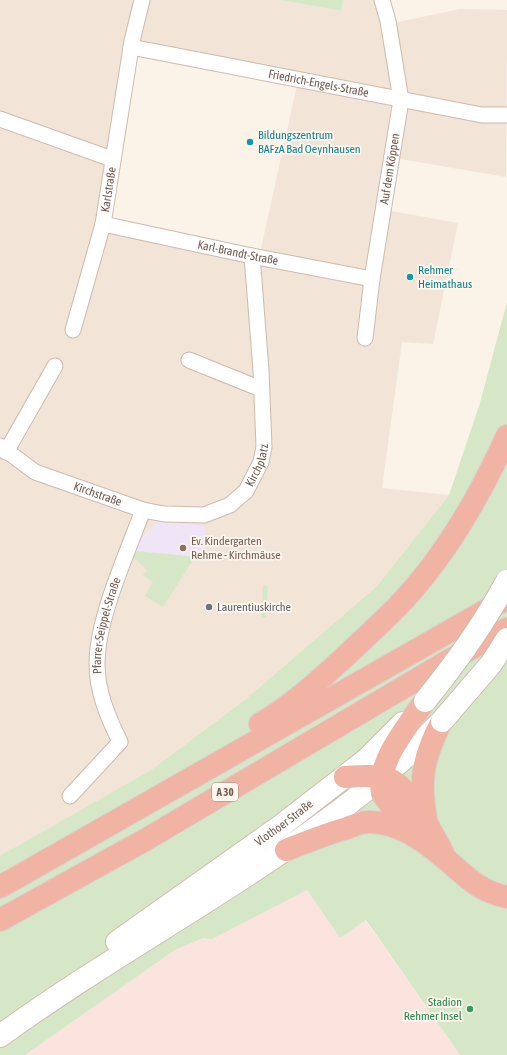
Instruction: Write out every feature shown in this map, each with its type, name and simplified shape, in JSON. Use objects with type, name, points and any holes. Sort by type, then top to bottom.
[{"type":"highway","points":[[137,810],[179,772],[275,715],[332,669],[397,608],[436,560],[465,517],[492,469],[507,436]]},
{"type":"highway","name":"A 30","points":[[0,887],[507,599]]},
{"type":"highway","name":"A 30","points":[[0,920],[145,840],[448,661],[507,629]]},
{"type":"highway","points":[[448,661],[507,643]]},
{"type":"highway","points":[[425,701],[392,750],[382,777],[380,786],[382,794],[420,830],[448,861],[469,881],[497,895],[507,897]]},
{"type":"highway","points":[[420,830],[423,769],[430,744],[442,721]]},
{"type":"highway","points":[[345,777],[382,777]]},
{"type":"highway","points":[[286,850],[319,836],[366,822],[381,823],[420,830]]},
{"type":"main road","name":"Vlothoer Straße","points":[[0,1036],[18,1022],[69,976],[282,825],[345,777],[383,744],[425,701],[450,671],[507,581]]},
{"type":"main road","name":"Vlothoer Straße","points":[[18,1022],[286,850],[360,796],[401,762],[442,721],[490,664],[507,639]]},
{"type":"street","name":"Karlstraße","points":[[73,330],[103,224],[112,159],[131,47],[142,0]]},
{"type":"street","name":"Auf dem Köppen","points":[[365,338],[372,279],[401,100],[388,21],[382,0]]},
{"type":"street","name":"Friedrich-Engels-Straße","points":[[131,47],[482,116],[507,115]]},
{"type":"street","points":[[0,119],[112,159]]},
{"type":"street","name":"Karl-Brandt-Straße","points":[[103,224],[252,256],[372,279]]},
{"type":"street","name":"Kirchplatz","points":[[204,515],[230,506],[246,491],[261,462],[264,447],[252,256]]},
{"type":"street","points":[[189,360],[261,389]]},
{"type":"street","points":[[3,449],[55,366]]},
{"type":"street","name":"Kirchstraße","points":[[3,449],[35,472],[143,510],[164,514],[204,515]]},
{"type":"street","name":"Pfarrer-Seippel-Straße","points":[[70,796],[120,742],[106,710],[100,688],[97,664],[98,643],[106,612],[143,510]]},
{"type":"shaded area","points":[[0,0],[281,0],[341,11],[343,0],[375,0],[384,25],[460,9],[507,10],[506,177],[400,159],[391,211],[458,223],[433,344],[402,342],[382,488],[449,495],[377,586],[246,699],[151,770],[0,856]],"holes":[[[134,51],[297,85],[260,253],[105,219]]]},
{"type":"shaded area","points":[[158,521],[203,525],[205,528],[203,558],[135,551],[133,557],[136,543]]},
{"type":"shaded area","points":[[307,890],[340,938],[365,920],[460,1055],[25,1055],[175,950]]},
{"type":"green space","points":[[281,0],[343,0],[341,11]]},
{"type":"green space","points":[[507,302],[507,1055],[460,1055],[366,920],[340,938],[307,890],[212,939],[203,938],[175,950],[25,1055],[0,1055],[0,856],[151,770],[246,699],[377,586],[449,495],[480,403]]},
{"type":"green space","points":[[135,551],[198,557],[194,558],[163,607],[145,596],[153,582],[143,575],[147,570],[133,557]]},
{"type":"green space","points":[[263,585],[268,586],[266,618],[262,618]]},
{"type":"place","name":"Bildungszentrum BAFzA Bad Oeynhausen","points":[[250,142]]},
{"type":"place","name":"Rehmer Heimathaus","points":[[410,277]]},
{"type":"place","name":"Ev. Kindergarten Rehme - Kirchmäuse","points":[[183,548]]},
{"type":"place","name":"Laurentiuskirche","points":[[209,607]]},
{"type":"place","name":"Stadion Rehmer Insel","points":[[470,1009]]}]
